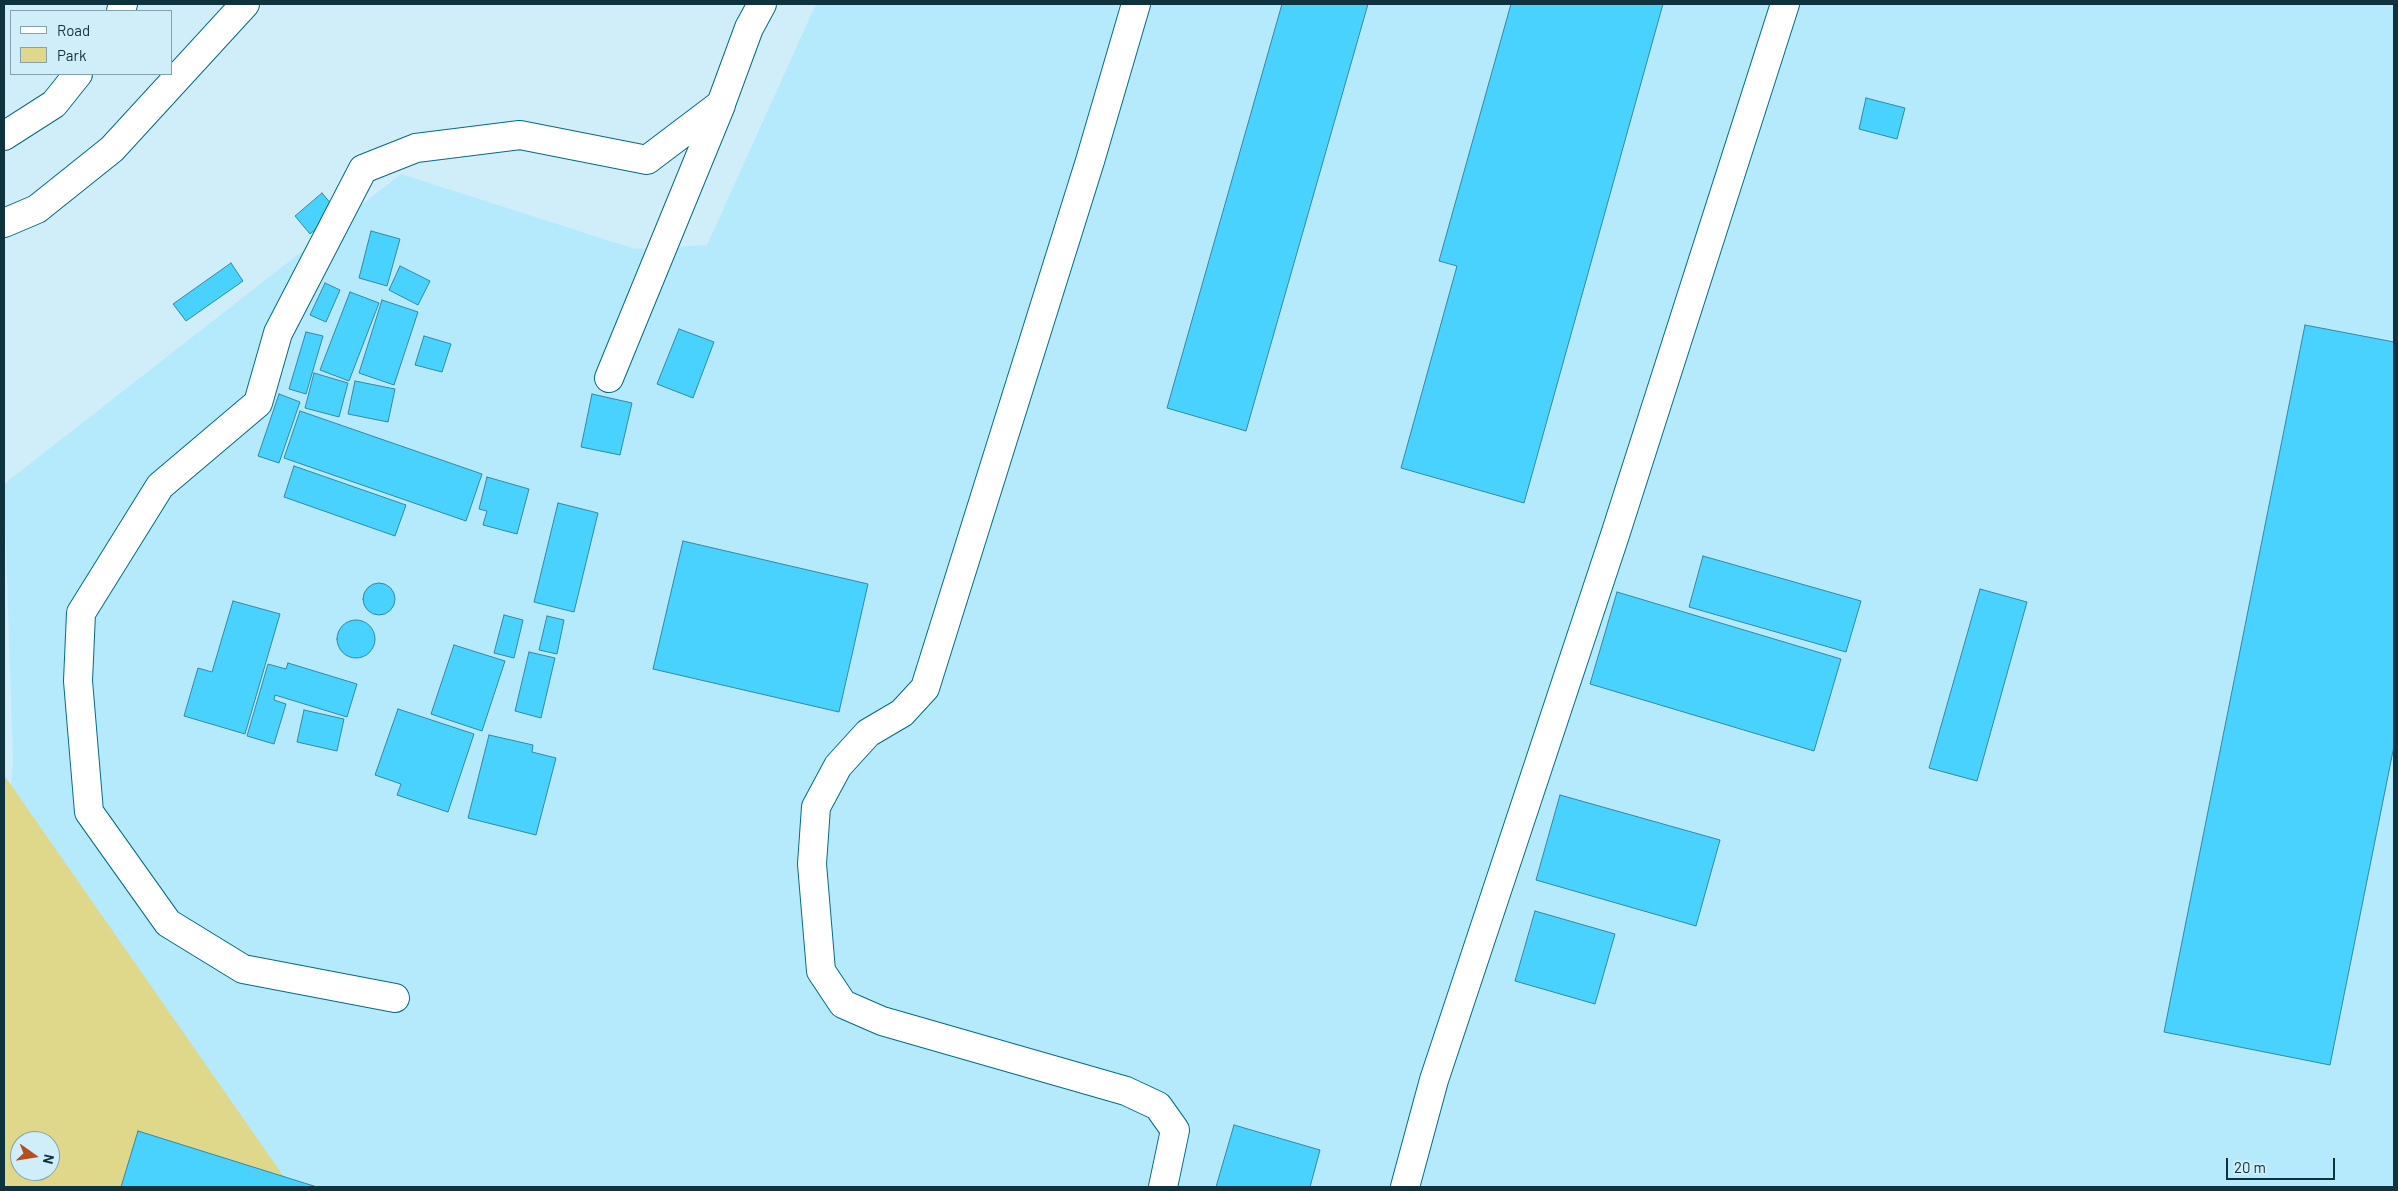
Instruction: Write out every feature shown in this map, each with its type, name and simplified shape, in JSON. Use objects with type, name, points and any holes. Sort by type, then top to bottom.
[{"type":"main road","points":[[4,223],[37,209],[112,149],[245,4]]},
{"type":"main road","points":[[608,378],[721,104],[749,28],[762,4]]},
{"type":"main road","points":[[1136,4],[1087,170],[925,688],[902,713],[868,733],[838,766],[816,807],[812,864],[821,971],[843,1004],[882,1021],[1126,1091],[1158,1106],[1175,1130],[1163,1187]]},
{"type":"main road","points":[[1405,1187],[1434,1080],[1615,535],[1785,4]]},
{"type":"main road","points":[[4,136],[54,104],[77,75]]},
{"type":"main road","points":[[395,998],[243,969],[168,923],[89,812],[78,681],[81,612],[160,486],[258,403],[278,334],[364,169],[416,148],[520,135],[646,160],[721,104]]},
{"type":"shaded area","points":[[816,4],[2394,4],[2394,1187],[4,1187],[4,865],[13,762],[4,484],[401,174],[635,249],[707,245]]},
{"type":"green space","points":[[4,775],[291,1187],[4,1187]]},
{"type":"building","points":[[1282,4],[1368,4],[1246,431],[1167,408]]},
{"type":"building","points":[[1511,4],[1663,4],[1524,503],[1401,468],[1457,266],[1439,261]]},
{"type":"building","points":[[1866,98],[1905,108],[1897,139],[1859,129]]},
{"type":"building","points":[[322,193],[337,211],[310,234],[295,216]]},
{"type":"building","points":[[371,231],[400,239],[387,286],[359,278]]},
{"type":"building","points":[[231,263],[243,281],[186,321],[173,304]]},
{"type":"building","points":[[400,266],[430,281],[418,305],[389,290]]},
{"type":"building","points":[[325,283],[340,290],[326,322],[310,315]]},
{"type":"building","points":[[350,292],[379,303],[349,381],[320,370]]},
{"type":"building","points":[[382,300],[418,312],[394,385],[359,373]]},
{"type":"building","points":[[2305,325],[2394,342],[2394,746],[2330,1065],[2164,1032]]},
{"type":"building","points":[[679,329],[714,342],[693,398],[657,384]]},
{"type":"building","points":[[306,332],[323,336],[306,394],[289,389]]},
{"type":"building","points":[[424,336],[451,344],[442,372],[415,365]]},
{"type":"building","points":[[314,373],[348,383],[339,417],[305,408]]},
{"type":"building","points":[[355,381],[395,389],[388,422],[348,414]]},
{"type":"building","points":[[279,394],[300,402],[279,463],[258,456]]},
{"type":"building","points":[[592,394],[632,403],[620,455],[581,447]]},
{"type":"building","points":[[300,411],[482,474],[466,521],[284,458]]},
{"type":"building","points":[[294,466],[406,505],[395,536],[284,497]]},
{"type":"building","points":[[487,477],[529,489],[517,534],[483,525],[487,511],[479,509]]},
{"type":"building","points":[[558,503],[598,513],[574,612],[534,602]]},
{"type":"building","points":[[683,541],[868,584],[839,712],[653,669]]},
{"type":"building","points":[[1703,556],[1861,601],[1846,652],[1689,607]]},
{"type":"building","points":[[379,583],[390,588],[395,599],[390,610],[379,615],[368,610],[363,599],[368,588]]},
{"type":"building","points":[[1980,589],[2027,602],[1977,781],[1929,768]]},
{"type":"building","points":[[1617,592],[1841,659],[1814,751],[1590,684]]},
{"type":"building","points":[[233,601],[280,614],[245,734],[184,716],[198,668],[212,672]]},
{"type":"building","points":[[504,615],[523,620],[514,658],[494,653]]},
{"type":"building","points":[[547,616],[564,620],[557,654],[539,650]]},
{"type":"building","points":[[356,620],[370,625],[375,639],[370,653],[356,658],[342,653],[337,639],[342,625]]},
{"type":"building","points":[[454,645],[505,661],[482,731],[431,714]]},
{"type":"building","points":[[529,652],[555,658],[541,718],[515,711]]},
{"type":"building","points":[[288,663],[357,684],[347,717],[275,695],[274,700],[286,704],[274,744],[247,736],[268,664],[286,669]]},
{"type":"building","points":[[398,709],[474,734],[448,812],[397,795],[401,784],[375,775]]},
{"type":"building","points":[[304,710],[344,719],[337,751],[297,742]]},
{"type":"building","points":[[489,735],[533,745],[532,752],[556,758],[536,835],[468,818]]},
{"type":"building","points":[[1560,795],[1720,840],[1696,926],[1536,880]]},
{"type":"building","points":[[1535,911],[1615,934],[1595,1004],[1515,981]]},
{"type":"building","points":[[1234,1125],[1320,1150],[1310,1187],[1216,1187]]},
{"type":"building","points":[[138,1131],[317,1187],[121,1187]]}]
